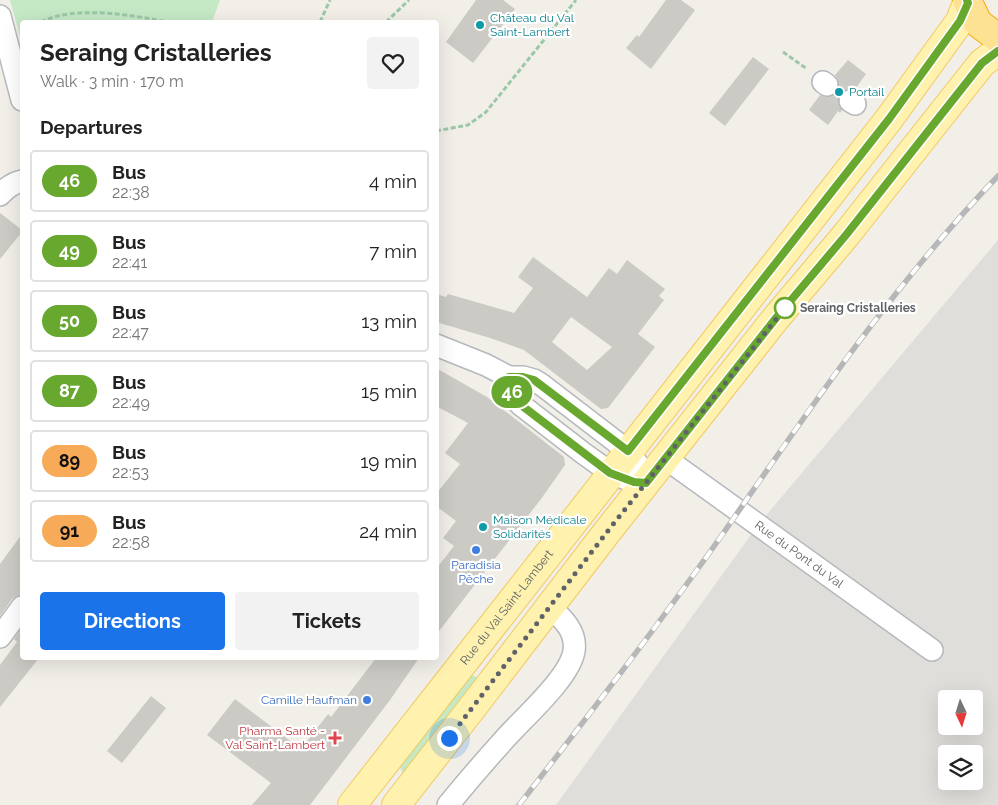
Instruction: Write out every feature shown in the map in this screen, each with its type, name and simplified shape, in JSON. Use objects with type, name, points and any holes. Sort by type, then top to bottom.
[{"type":"highway","points":[[967,2],[978,23],[998,38]]},
{"type":"main road","name":"Rue du Val Saint-Lambert","points":[[352,805],[889,119],[955,28],[967,2]]},
{"type":"main road","points":[[396,805],[776,318],[846,235],[982,63],[998,51]]},
{"type":"street","points":[[0,16],[20,92]]},
{"type":"street","points":[[0,195],[6,189],[20,181]]},
{"type":"street","points":[[439,346],[486,365],[509,377],[523,377],[534,380],[542,385],[628,451],[639,466],[646,483],[634,482],[610,473],[521,405],[512,395],[509,377]]},
{"type":"street","name":"Rue du Pont du Val","points":[[666,458],[932,650]]},
{"type":"street","points":[[448,805],[495,749],[557,683],[569,666],[574,652],[574,638],[560,615],[549,607]]},
{"type":"street","points":[[0,636],[20,610]]},
{"type":"path","points":[[321,20],[330,0]]},
{"type":"path","points":[[388,20],[408,0]]},
{"type":"path","points":[[439,130],[468,125],[486,112],[576,0]]},
{"type":"path","points":[[47,20],[66,14],[102,13],[158,20]]},
{"type":"path","points":[[783,52],[825,83]]},
{"type":"shaded area","points":[[998,240],[998,805],[556,805],[758,525]]},
{"type":"green space","points":[[10,0],[220,0],[213,20],[20,20],[20,37]]},
{"type":"green space","points":[[473,675],[479,679],[405,773],[402,772],[401,763],[470,676]]},
{"type":"building","name":"Château du Val Saint-Lambert","points":[[476,0],[503,0],[515,9],[473,63],[446,42]]},
{"type":"building","points":[[666,0],[681,0],[695,10],[651,69],[626,48],[637,35],[639,37]]},
{"type":"building","points":[[753,57],[769,69],[725,126],[709,113]]},
{"type":"building","name":"Portail","points":[[848,60],[866,74],[856,88],[859,90],[844,90],[840,94],[838,101],[842,110],[840,113],[838,111],[828,125],[809,110],[820,95],[826,97],[837,93],[839,86],[835,75]]},
{"type":"building","points":[[0,213],[20,228],[20,234],[0,259]]},
{"type":"building","points":[[533,257],[587,297],[609,268],[617,274],[627,260],[665,289],[659,296],[664,300],[638,334],[655,347],[608,408],[601,409],[524,350],[439,323],[439,295],[446,297],[448,294],[514,313],[533,288],[518,277]],"holes":[[[571,317],[612,347],[587,370],[552,342]]]},
{"type":"building","points":[[439,370],[487,397],[564,457],[565,465],[439,631],[439,565],[454,546],[443,538],[456,521],[439,508],[439,490],[460,464],[445,453],[468,423],[439,408]]},
{"type":"building","points":[[20,537],[20,595],[12,599],[0,616],[0,564]]},
{"type":"building","points":[[20,630],[20,660],[37,660],[0,707],[0,665],[17,642],[14,639]]},
{"type":"building","points":[[374,660],[418,660],[390,700],[310,805],[252,805],[271,783],[207,735],[235,699],[301,749],[328,714],[331,717]]},
{"type":"building","points":[[151,696],[166,708],[122,763],[107,751]]},
{"type":"tunnel","points":[[827,85],[850,101]]},
{"type":"railway","points":[[519,805],[673,603],[820,395],[887,305],[922,261],[998,176]]},
{"type":"bus line","name":"46","points":[[967,0],[968,3],[960,21],[889,119],[628,451],[534,380],[523,377],[509,377],[512,395],[521,405],[610,473],[623,479],[646,483],[776,318],[846,235],[982,63],[998,51]]},
{"type":"place","name":"Château du Val Saint-Lambert","points":[[480,25]]},
{"type":"place","name":"Portail","points":[[839,92]]},
{"type":"place","name":"Seraing Cristalleries","points":[[785,308]]},
{"type":"place","name":"Maison Médicale Solidarités","points":[[483,527]]},
{"type":"place","name":"Paradisia Pêche","points":[[476,550]]},
{"type":"place","name":"Camille Haufman","points":[[367,700]]},
{"type":"place","name":"Pharma Santé - Val Saint-Lambert","points":[[335,738]]},
{"type":"route","points":[[449,738],[607,532],[788,304],[785,308]]}]
